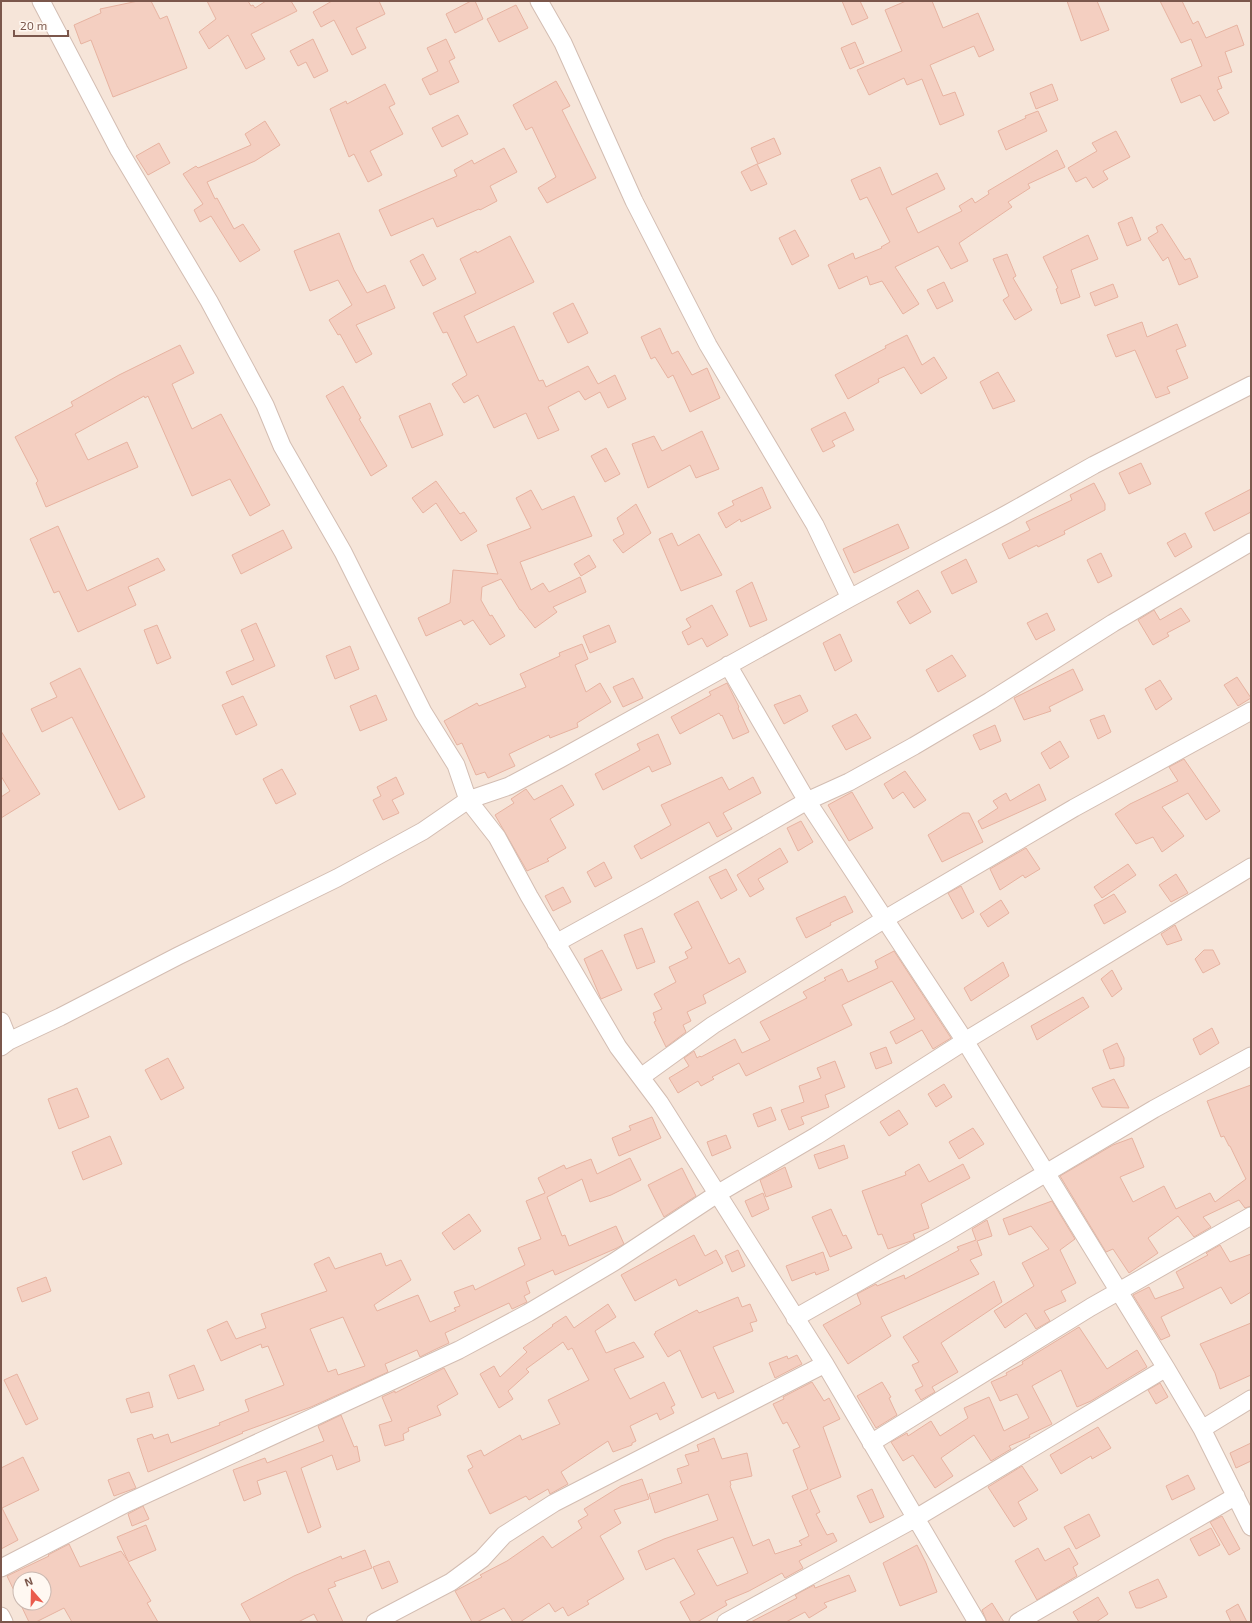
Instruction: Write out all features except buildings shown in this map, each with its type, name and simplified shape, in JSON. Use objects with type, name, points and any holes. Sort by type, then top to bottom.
[{"type":"street","points":[[41,1],[119,150],[209,301],[265,405],[282,446],[343,552],[423,712],[456,765],[468,800],[497,837],[556,943],[618,1047],[660,1103],[825,1364],[977,1622]]},
{"type":"street","points":[[539,1],[563,43],[634,201],[708,345],[815,525],[850,598]]},
{"type":"street","points":[[1,1021],[5,1044],[184,952],[337,878],[423,831],[468,800],[509,786],[1094,465],[1251,385]]},
{"type":"street","points":[[556,943],[666,883],[807,801],[849,782],[990,701],[1113,623],[1251,542]]},
{"type":"street","points":[[728,665],[807,801],[964,1041],[1166,1368],[1202,1429],[1251,1527]]},
{"type":"street","points":[[641,1077],[713,1025],[885,919],[1074,808],[1251,711]]},
{"type":"street","points":[[1,1568],[127,1503],[459,1350],[528,1313],[608,1266],[717,1194],[816,1136],[964,1041],[1251,867]]},
{"type":"street","points":[[796,1318],[1046,1174],[1154,1109],[1251,1056]]},
{"type":"street","points":[[871,1443],[1019,1350],[1251,1216]]},
{"type":"street","points":[[375,1622],[451,1582],[482,1559],[504,1535],[536,1514],[825,1364]]},
{"type":"street","points":[[726,1622],[916,1518],[1166,1368]]},
{"type":"street","points":[[1202,1429],[1251,1399]]},
{"type":"street","points":[[1018,1622],[1236,1496]]},
{"type":"street","points":[[1,1616],[4,1622]]},
{"type":"shaded area","points":[[1,1],[1251,1],[1251,1622],[1,1622]]}]
